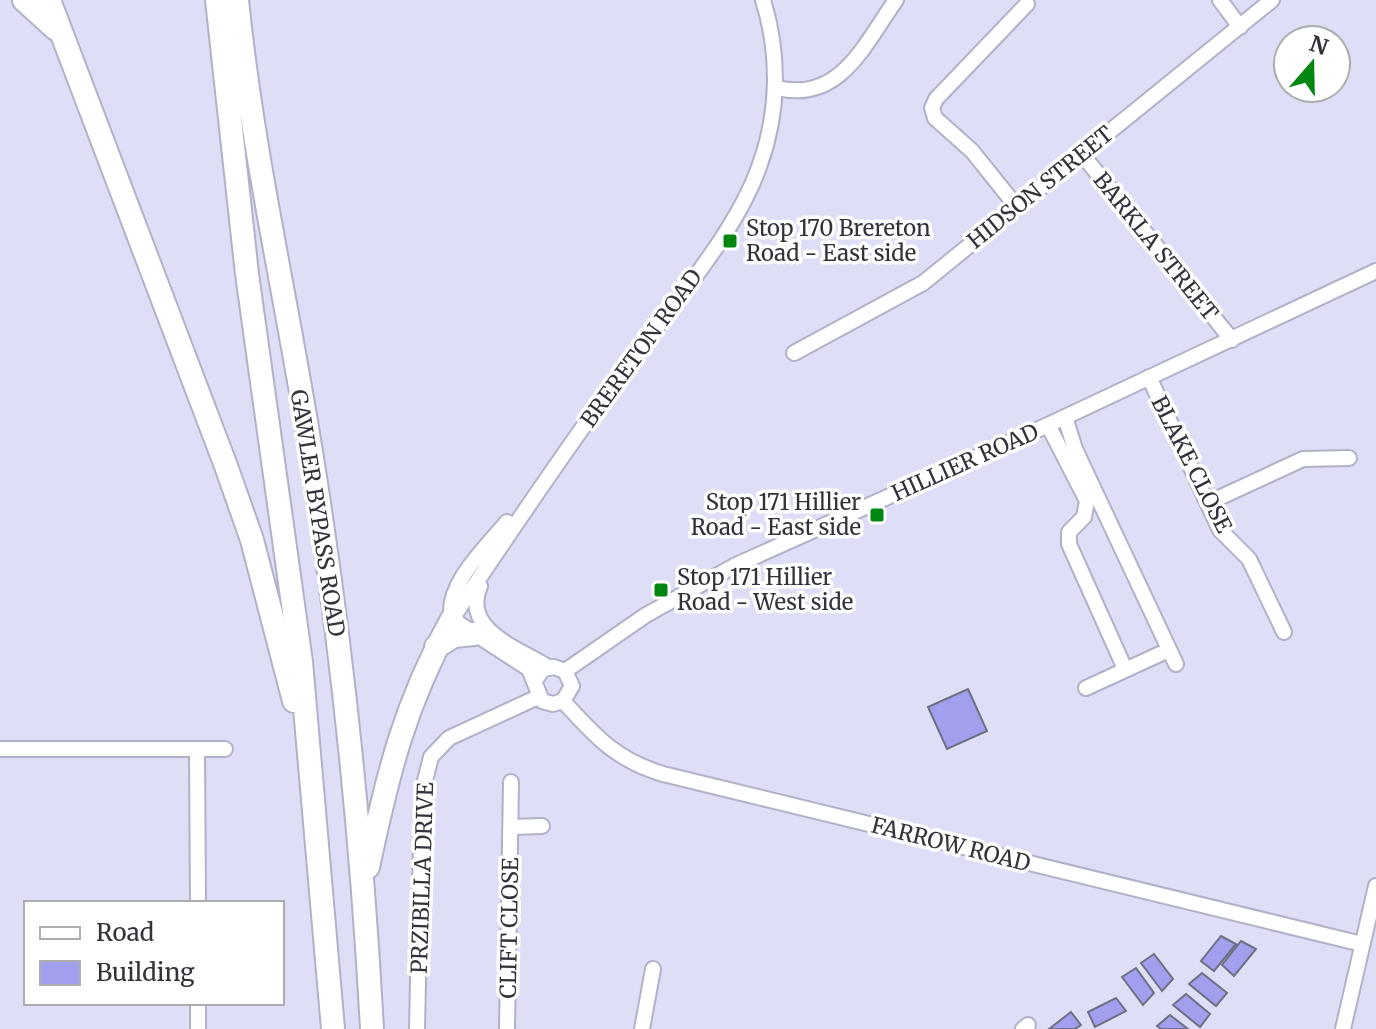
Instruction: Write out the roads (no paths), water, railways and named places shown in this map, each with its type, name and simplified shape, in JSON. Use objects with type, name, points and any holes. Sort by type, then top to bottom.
[{"type":"highway","points":[[24,0],[62,36]]},
{"type":"highway","points":[[49,0],[252,540],[313,776]]},
{"type":"highway","name":"GAWLER BYPASS ROAD","points":[[217,0],[247,274],[287,557],[313,776],[333,1029]]},
{"type":"highway","name":"GAWLER BYPASS ROAD","points":[[237,0],[263,194],[325,541],[363,892],[372,1029]]},
{"type":"highway","points":[[363,892],[389,768],[409,705],[452,619]]},
{"type":"highway","points":[[436,647],[454,636],[474,634]]},
{"type":"street","name":"BRERETON ROAD","points":[[452,619],[555,467],[744,202],[767,143],[777,88],[771,24],[763,0]]},
{"type":"street","points":[[777,88],[796,93],[821,89],[847,67],[896,0]]},
{"type":"street","points":[[1220,0],[1240,27]]},
{"type":"street","name":"HIDSON STREET","points":[[794,353],[923,283],[1272,0]]},
{"type":"street","points":[[1016,206],[972,151],[935,118],[932,108],[936,99],[1027,4]]},
{"type":"street","name":"BARKLA STREET","points":[[1081,153],[1232,340]]},
{"type":"street","name":"HILLIER ROAD","points":[[565,671],[646,615],[734,566],[1048,425],[1376,271]]},
{"type":"street","name":"BLAKE CLOSE","points":[[1149,377],[1220,530],[1249,559],[1284,632]]},
{"type":"street","points":[[1065,417],[1075,449],[1176,664]]},
{"type":"street","points":[[1048,425],[1087,501],[1084,517],[1069,532],[1069,544],[1125,669]]},
{"type":"street","points":[[1208,503],[1303,459],[1349,458]]},
{"type":"street","name":"BRERETON ROAD","points":[[452,619],[450,602],[487,545],[555,467]]},
{"type":"street","name":"BRERETON ROAD","points":[[491,560],[475,600],[479,621],[548,667]]},
{"type":"street","points":[[452,619],[529,669],[536,690],[547,703],[563,701],[572,686],[565,671],[548,667],[539,673],[536,690]]},
{"type":"street","points":[[1086,688],[1160,654]]},
{"type":"street","name":"PRZIBILLA DRIVE","points":[[417,1029],[422,792],[431,757],[449,738],[536,690]]},
{"type":"street","name":"FARROW ROAD","points":[[563,701],[612,751],[630,764],[1362,944]]},
{"type":"street","points":[[0,749],[225,749]]},
{"type":"street","points":[[197,749],[198,901]]},
{"type":"street","name":"CLIFT CLOSE","points":[[507,1029],[511,782]]},
{"type":"street","name":"CLIFT CLOSE","points":[[511,827],[542,826]]},
{"type":"street","points":[[1343,1029],[1376,886]]},
{"type":"street","points":[[642,1029],[653,969]]},
{"type":"street","points":[[198,1005],[198,1029]]},
{"type":"place","name":"Stop 170 Brereton Road - East side","points":[[730,241]]},
{"type":"place","name":"Stop 171 Hillier Road - East side","points":[[877,515]]},
{"type":"place","name":"Stop 171 Hillier Road - West side","points":[[661,590]]}]
